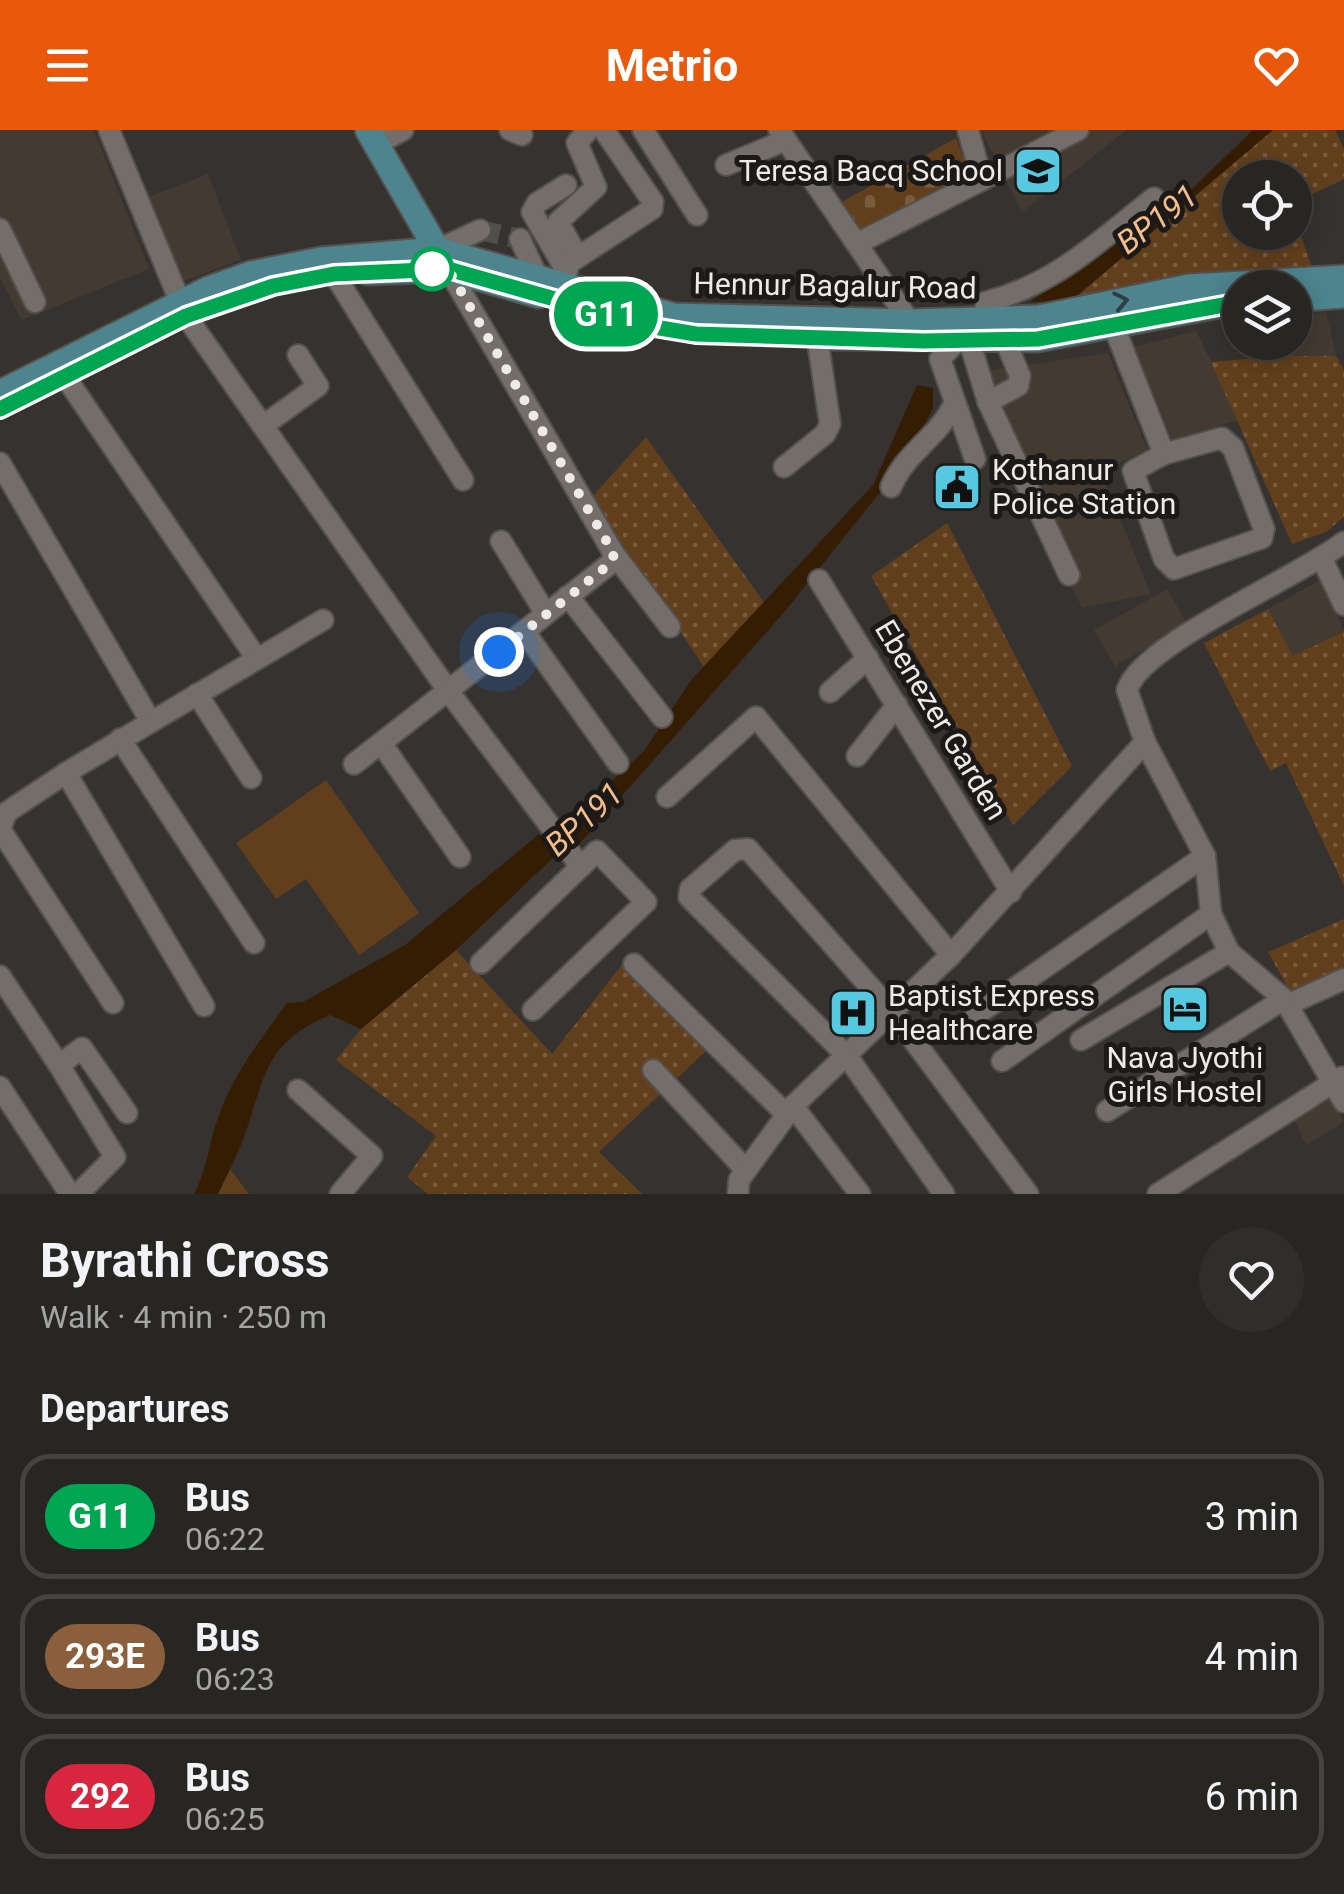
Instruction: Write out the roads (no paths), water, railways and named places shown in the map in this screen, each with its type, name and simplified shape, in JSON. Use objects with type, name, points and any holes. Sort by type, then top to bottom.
[{"type":"main road","points":[[371,137],[442,259]]},
{"type":"main road","name":"Hennur Bagalur Road","points":[[0,393],[250,274],[310,261],[442,259],[567,278],[674,316],[917,331],[1064,336],[1222,305]]},
{"type":"main road","name":"Hennur Bagalur Road","points":[[0,409],[66,378],[182,309],[334,274],[442,259],[567,278],[654,327],[696,334],[817,336],[917,331]]},
{"type":"main road","name":"Hennur Bagalur Road","points":[[991,333],[1188,287],[1344,278]]},
{"type":"main road","points":[[1312,298],[1344,295]]},
{"type":"street","points":[[109,130],[182,309],[449,692],[575,860]]},
{"type":"street","points":[[371,137],[403,130]]},
{"type":"street","points":[[567,278],[558,222],[596,187],[577,144],[588,130]]},
{"type":"street","points":[[567,278],[651,212],[653,206],[604,130]]},
{"type":"street","points":[[644,130],[697,216]]},
{"type":"street","points":[[968,130],[982,180]]},
{"type":"street","points":[[858,243],[1078,130]]},
{"type":"street","points":[[726,166],[782,135],[917,331]]},
{"type":"street","points":[[566,185],[536,203],[532,212],[567,278]]},
{"type":"street","points":[[1069,575],[988,402],[991,333],[986,302],[1028,291],[1050,279],[1154,198]]},
{"type":"street","points":[[0,229],[34,302]]},
{"type":"street","points":[[480,230],[442,259],[614,554],[670,627]]},
{"type":"street","points":[[520,239],[537,276]]},
{"type":"street","points":[[334,274],[463,480]]},
{"type":"street","points":[[1113,324],[1164,454]]},
{"type":"street","points":[[988,402],[1018,386],[1020,376],[991,333]]},
{"type":"street","points":[[975,459],[953,406],[940,359],[991,333]]},
{"type":"street","points":[[784,467],[830,424],[817,336]]},
{"type":"street","points":[[264,425],[318,386],[298,355]]},
{"type":"street","points":[[66,378],[257,659]]},
{"type":"street","points":[[891,487],[912,452],[947,418],[953,406]]},
{"type":"street","points":[[1222,438],[1228,440],[1264,529],[1262,538],[1174,568],[1168,565],[1134,471],[1164,454],[1222,438]]},
{"type":"street","points":[[0,463],[151,722]]},
{"type":"street","points":[[501,541],[546,614]]},
{"type":"street","points":[[1344,542],[1322,559],[1169,646],[1139,668],[1127,690],[1145,742],[1205,856],[1211,914],[1230,952],[1285,1002],[1338,1079],[1344,1102]]},
{"type":"street","points":[[354,764],[611,563],[614,554]]},
{"type":"street","points":[[1322,559],[1342,594]]},
{"type":"street","name":"Ebenezer Garden","points":[[818,580],[1010,892]]},
{"type":"street","points":[[568,596],[662,717]]},
{"type":"street","points":[[113,1003],[0,829],[7,812],[120,739],[322,620]]},
{"type":"street","points":[[524,631],[618,762]]},
{"type":"street","points":[[830,692],[868,658]]},
{"type":"street","points":[[197,694],[250,778]]},
{"type":"street","points":[[856,756],[897,705]]},
{"type":"street","points":[[666,797],[756,717],[950,956]]},
{"type":"street","points":[[120,739],[254,943]]},
{"type":"street","points":[[653,1070],[743,1185],[790,1110],[950,956],[1145,742]]},
{"type":"street","points":[[381,743],[460,858]]},
{"type":"street","points":[[66,774],[204,1006]]},
{"type":"street","points":[[944,1194],[847,1056],[694,904],[690,889],[736,850],[748,848],[894,1014],[1028,1194]]},
{"type":"street","points":[[481,963],[575,860],[597,851],[646,902],[534,1010]]},
{"type":"street","points":[[976,1015],[1205,856]]},
{"type":"street","points":[[1002,1062],[1211,914]]},
{"type":"street","points":[[1081,1040],[1230,952]]},
{"type":"street","points":[[634,964],[790,1110],[860,1194]]},
{"type":"street","points":[[0,976],[115,1157],[74,1194],[0,1087]]},
{"type":"street","points":[[1107,1112],[1285,1002],[1344,979]]},
{"type":"street","points":[[59,1065],[82,1048],[127,1113]]},
{"type":"street","points":[[1158,1194],[1338,1079]]},
{"type":"street","points":[[298,1090],[372,1156],[340,1194]]},
{"type":"water","name":"BP191","points":[[1253,130],[1273,130],[1238,160],[1222,160],[1222,173],[1072,300],[1030,302],[1193,188]]},
{"type":"water","name":"BP191","points":[[917,385],[933,388],[933,408],[905,461],[786,610],[575,849],[560,829],[644,751],[692,679],[873,485]]},
{"type":"water","points":[[539,834],[558,853],[456,950],[361,1029],[330,1015],[308,1026],[279,1050],[263,1080],[241,1144],[218,1194],[194,1194],[228,1093],[287,1003],[303,1002],[405,945]]},
{"type":"tunnel","points":[[480,230],[520,239]]},
{"type":"place","name":"Teresa Bacq School","points":[[1038,171]]},
{"type":"place","name":"Kothanur Police Station","points":[[957,487]]},
{"type":"place","name":"Nava Jyothi Girls Hostel","points":[[1185,1009]]},
{"type":"place","name":"Baptist Express Healthcare","points":[[853,1013]]}]
